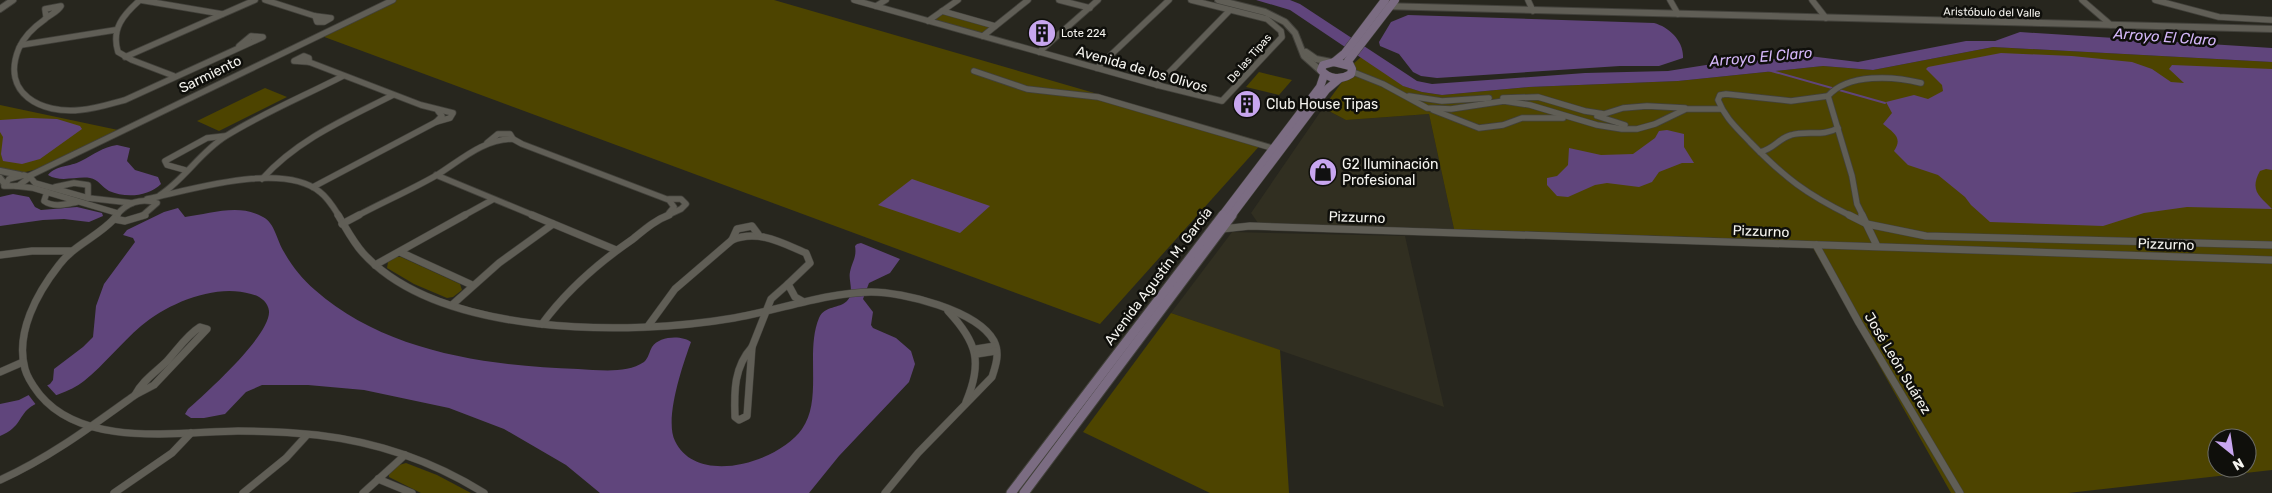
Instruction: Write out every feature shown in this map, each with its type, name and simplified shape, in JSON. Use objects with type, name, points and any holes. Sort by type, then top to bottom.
[{"type":"main road","points":[[1359,39],[1395,0]]},
{"type":"main road","points":[[1333,62],[1348,54],[1383,3]]},
{"type":"main road","points":[[1348,54],[1351,69]]},
{"type":"main road","points":[[1333,62],[1351,69]]},
{"type":"main road","name":"Avenida Agustín M. García","points":[[1011,493],[1320,86],[1323,74],[1321,67],[1333,62]]},
{"type":"main road","name":"Avenida Agustín M. García","points":[[1024,493],[1326,90],[1339,79],[1348,76],[1351,69]]},
{"type":"main road","points":[[1323,74],[1339,79]]},
{"type":"street","points":[[0,2],[4,0]]},
{"type":"street","points":[[0,9],[12,0]]},
{"type":"street","points":[[174,76],[125,57],[118,52],[115,44],[115,30],[125,14],[140,0],[180,5],[222,14]]},
{"type":"street","points":[[125,57],[255,0]]},
{"type":"street","points":[[265,0],[315,16]]},
{"type":"street","name":"Sarmiento","points":[[26,176],[393,0]]},
{"type":"street","name":"Avenida de los Olivos","points":[[854,0],[1157,85],[1222,101]]},
{"type":"street","points":[[876,6],[886,0]]},
{"type":"street","points":[[928,21],[958,0]]},
{"type":"street","points":[[983,36],[1028,0]]},
{"type":"street","points":[[1059,0],[1090,8]]},
{"type":"street","points":[[1038,52],[1098,0]]},
{"type":"street","points":[[1096,68],[1168,0]]},
{"type":"street","name":"De las Tipas","points":[[1191,0],[1268,19],[1278,26],[1282,34],[1227,98],[1222,101]]},
{"type":"street","points":[[1218,0],[1266,12],[1281,19],[1293,30],[1303,49],[1304,56],[1323,74]]},
{"type":"street","points":[[1528,0],[1533,11]]},
{"type":"street","points":[[1670,0],[1678,14]]},
{"type":"street","points":[[1812,0],[1826,18]]},
{"type":"street","points":[[2082,0],[2111,26]]},
{"type":"street","points":[[2155,0],[2204,14],[2272,20]]},
{"type":"street","name":"Aristóbulo del Valle","points":[[1383,3],[1389,7],[2272,29]]},
{"type":"street","points":[[1157,85],[1230,10]]},
{"type":"street","points":[[942,12],[995,26]]},
{"type":"street","points":[[46,16],[21,46],[14,61],[16,88],[28,100],[54,109],[72,112],[99,109],[121,101],[240,46]]},
{"type":"street","points":[[21,46],[115,30]]},
{"type":"street","points":[[1303,49],[1316,60],[1333,62]]},
{"type":"street","points":[[309,62],[438,111],[450,111],[453,113],[450,118],[436,122],[313,187]]},
{"type":"street","points":[[1351,69],[1427,108],[1463,124],[1479,128],[1503,125],[1529,117],[1556,117],[1622,129],[1636,129],[1655,124],[1686,108]]},
{"type":"street","points":[[974,71],[1027,89],[1098,97],[1272,148]]},
{"type":"street","points":[[147,199],[171,188],[185,170],[205,151],[225,136],[343,76]]},
{"type":"street","points":[[1921,83],[1893,78],[1835,89],[1828,96],[1810,100],[1726,94],[1720,96],[1718,100],[1721,110],[1780,173],[1814,198],[1839,212],[1867,224],[1926,236],[2272,245]]},
{"type":"street","points":[[1393,90],[1414,97],[1442,101],[1538,97],[1624,125],[1655,124]]},
{"type":"street","points":[[262,179],[278,160],[300,145],[393,95]]},
{"type":"street","points":[[1828,96],[1852,176],[1857,204],[1877,246]]},
{"type":"street","points":[[1427,108],[1451,109],[1504,101],[1562,114],[1579,121]]},
{"type":"street","points":[[1562,114],[1585,111],[1604,114],[1623,108],[1647,106],[1721,110]]},
{"type":"street","points":[[436,122],[442,116],[438,111]]},
{"type":"street","points":[[1760,152],[1776,148],[1790,135],[1826,134],[1838,128]]},
{"type":"street","points":[[185,170],[167,165],[165,161],[207,138],[225,136]]},
{"type":"street","points":[[342,224],[436,175],[487,143],[500,139],[513,139],[669,200],[681,199],[686,204],[682,209],[669,213]]},
{"type":"street","points":[[0,171],[26,176],[34,183],[117,217],[143,216],[154,209],[157,203],[177,194]]},
{"type":"street","points":[[436,175],[492,200],[616,250]]},
{"type":"street","points":[[1,185],[26,176]]},
{"type":"street","points":[[14,187],[24,183],[26,176]]},
{"type":"street","points":[[1,185],[50,190],[88,198],[132,202],[177,194],[214,184],[262,179],[288,180],[313,187],[328,198],[342,224],[362,252],[375,264],[415,289],[453,304],[495,316],[542,324],[587,328],[648,326],[707,321],[763,312],[802,301],[843,293],[872,292],[909,295],[979,323],[990,336],[996,348],[997,364],[992,376],[918,453],[885,493]]},
{"type":"street","points":[[79,201],[56,205],[47,204],[44,201],[50,190],[74,183],[88,185],[88,198]]},
{"type":"street","points":[[171,188],[171,191],[177,194]]},
{"type":"street","points":[[147,199],[157,203]]},
{"type":"street","points":[[375,264],[492,200]]},
{"type":"street","points":[[542,324],[573,287],[616,250],[669,213],[674,207],[669,200]]},
{"type":"street","points":[[132,202],[104,228],[72,251],[43,290],[28,319],[24,333],[23,362],[27,377],[33,388],[45,402],[71,420],[134,434],[255,431],[360,442],[405,455],[446,471],[484,493]]},
{"type":"street","points":[[1235,211],[1238,220],[1250,226]]},
{"type":"street","points":[[453,304],[472,285],[553,224]]},
{"type":"street","points":[[648,326],[672,290],[732,240],[732,235],[737,229],[748,225],[755,227],[758,234],[809,256],[808,266],[771,300],[763,312],[752,347],[748,383],[748,413],[745,419],[739,420],[735,417],[737,377],[741,359],[752,347]]},
{"type":"street","name":"Pizzurno","points":[[1222,229],[1250,226],[2272,260]]},
{"type":"street","name":"José León Suárez","points":[[1816,245],[1859,323],[1960,493]]},
{"type":"street","points":[[0,254],[32,250],[72,251]]},
{"type":"street","points":[[400,252],[433,269],[472,285]]},
{"type":"street","points":[[788,284],[795,297],[802,301]]},
{"type":"street","points":[[948,310],[966,331],[976,352],[975,379],[964,405]]},
{"type":"street","points":[[0,480],[33,464],[94,426],[135,395],[150,388],[167,373],[207,329],[200,327],[192,332],[166,362],[139,387],[135,395]]},
{"type":"street","points":[[976,352],[996,348]]},
{"type":"street","points":[[0,372],[23,362]]},
{"type":"street","points":[[114,493],[172,452],[191,433]]},
{"type":"street","points":[[243,493],[286,458],[307,435]]},
{"type":"street","points":[[363,493],[405,455]]},
{"type":"street","points":[[378,479],[412,493]]},
{"type":"shaded area","points":[[392,0],[774,0],[1263,142],[1100,324],[319,35]]},
{"type":"shaded area","name":"Arroyo El Claro","points":[[1256,0],[1290,0],[1300,4],[1417,81],[1432,84],[1585,73],[1668,71],[1706,65],[1809,56],[1858,62],[1966,41],[1995,41],[2020,32],[2272,48],[2272,62],[1993,47],[1873,70],[1823,66],[1678,81],[1529,87],[1442,95],[1422,92],[1403,86],[1290,10]]},
{"type":"shaded area","points":[[942,11],[995,26],[983,36],[928,21]]},
{"type":"shaded area","points":[[1408,15],[1654,23],[1670,31],[1675,36],[1681,46],[1683,58],[1659,66],[1620,66],[1437,78],[1421,76],[1413,72],[1399,54],[1380,46],[1379,42],[1391,22]]},
{"type":"shaded area","points":[[1993,47],[2272,62],[2272,470],[2257,472],[2257,428],[2207,428],[2207,477],[2068,493],[1951,493],[1809,241],[1454,229],[1429,114],[1346,120],[1323,108],[1342,82],[1355,76],[1357,72],[1353,64],[1361,57],[1404,86],[1422,92],[1442,95],[1529,87],[1678,81],[1823,66],[1873,70]]},
{"type":"shaded area","points":[[2001,53],[2072,56],[2132,62],[2152,69],[2171,82],[2184,83],[2169,69],[2172,65],[2272,69],[2272,170],[2260,171],[2256,188],[2260,197],[2272,209],[2187,207],[2144,213],[2103,226],[1990,222],[1965,197],[1938,175],[1908,165],[1894,151],[1898,143],[1896,136],[1883,124],[1892,113],[1886,102],[1914,95],[1928,99],[1943,91],[1942,85],[1926,69],[1928,67]]},
{"type":"shaded area","points":[[1259,72],[1292,80],[1279,95],[1246,87]]},
{"type":"shaded area","points":[[265,88],[287,97],[219,131],[197,121]]},
{"type":"shaded area","points":[[0,105],[118,130],[41,168],[18,173],[0,167]]},
{"type":"shaded area","points":[[1323,108],[1346,120],[1429,114],[1454,229],[1258,223],[1251,213]]},
{"type":"shaded area","points":[[57,119],[80,126],[82,129],[40,159],[22,164],[3,161],[1,154],[3,137],[0,132],[0,120]]},
{"type":"shaded area","points":[[1667,130],[1684,134],[1684,147],[1694,163],[1682,163],[1659,172],[1652,182],[1639,187],[1607,183],[1595,185],[1568,197],[1557,196],[1547,185],[1547,178],[1557,176],[1568,165],[1569,148],[1601,155],[1633,154],[1655,138],[1659,131]]},
{"type":"shaded area","points":[[117,145],[130,148],[127,161],[135,170],[158,177],[161,184],[150,192],[143,194],[122,195],[109,191],[93,179],[58,179],[48,175],[55,169],[77,163],[103,149]]},
{"type":"shaded area","points":[[912,179],[990,206],[960,233],[878,205]]},
{"type":"shaded area","points":[[13,194],[29,197],[35,207],[41,210],[77,207],[102,213],[103,216],[89,222],[64,219],[0,226],[0,197]]},
{"type":"shaded area","points":[[178,208],[185,217],[234,210],[254,213],[263,217],[270,223],[294,267],[315,290],[343,311],[373,328],[439,352],[509,364],[621,370],[644,362],[655,343],[671,338],[687,340],[691,342],[673,406],[672,431],[675,441],[686,455],[701,463],[719,466],[738,465],[758,459],[776,451],[791,441],[802,429],[812,404],[815,331],[822,314],[828,309],[847,301],[851,294],[850,272],[857,244],[861,243],[900,259],[890,273],[869,283],[863,299],[873,312],[871,325],[873,328],[896,338],[911,351],[915,364],[909,382],[839,456],[809,493],[600,493],[566,465],[504,429],[449,408],[364,390],[308,385],[262,385],[246,392],[225,414],[204,418],[191,418],[185,414],[188,409],[236,363],[260,334],[267,321],[269,311],[265,302],[260,298],[237,291],[223,291],[193,297],[152,318],[141,326],[84,381],[72,389],[32,406],[12,429],[0,436],[0,404],[19,400],[50,384],[53,380],[54,369],[93,337],[96,306],[104,284],[135,242],[133,238],[123,235],[127,230],[164,212]]},
{"type":"shaded area","points":[[1232,232],[1405,236],[1444,407],[1171,313]]},
{"type":"shaded area","points":[[396,257],[401,257],[460,284],[462,290],[453,297],[447,298],[414,284],[387,268],[388,262]]},
{"type":"shaded area","points":[[1171,313],[1280,350],[1289,493],[1210,493],[1083,432]]},
{"type":"shaded area","points":[[406,463],[437,475],[471,493],[421,493],[389,477],[389,473],[399,465]]},
{"type":"pier","points":[[45,383],[57,396],[37,406],[27,393]]},
{"type":"waterway","points":[[1768,70],[1885,103]]},
{"type":"place","name":"Lote 224","points":[[1042,33]]},
{"type":"place","name":"Club House Tipas","points":[[1247,104]]},
{"type":"place","name":"G2 Iluminación Profesional","points":[[1323,172]]}]
